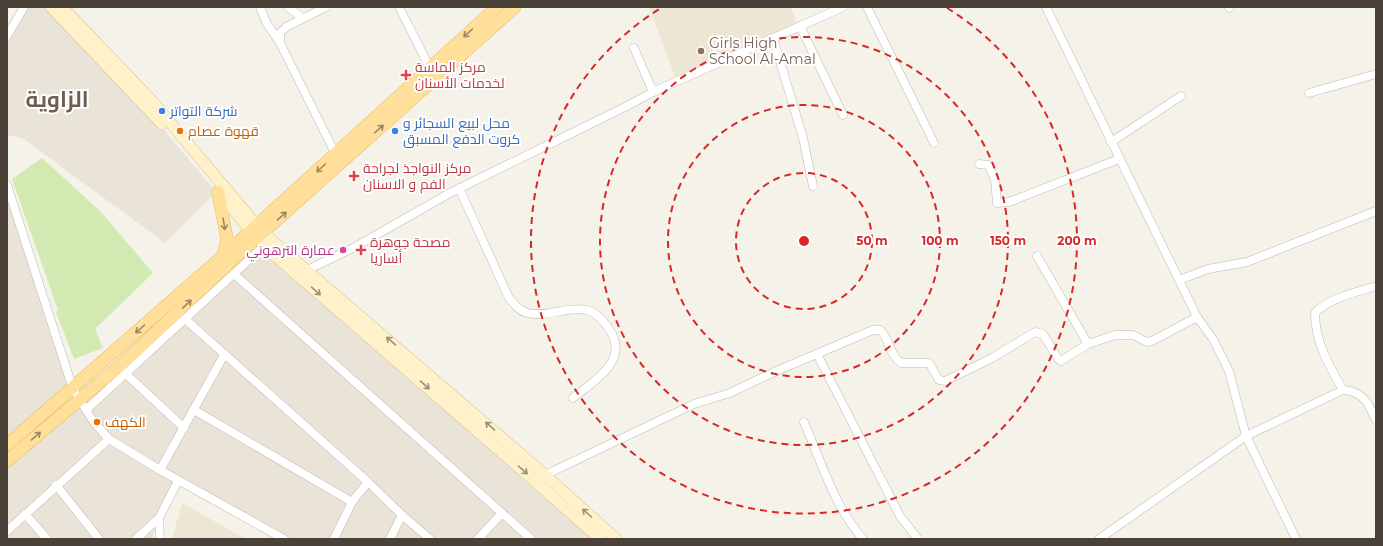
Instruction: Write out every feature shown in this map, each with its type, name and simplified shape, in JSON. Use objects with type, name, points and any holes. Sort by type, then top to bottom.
[{"type":"main road","points":[[51,7],[150,110],[218,192],[297,275],[541,479],[616,539]]},
{"type":"main road","points":[[62,7],[152,101],[258,235],[308,270],[541,479],[600,539]]},
{"type":"main road","points":[[7,462],[83,404],[258,235],[336,155],[497,7]]},
{"type":"main road","points":[[7,444],[73,389],[223,256],[258,235],[515,7]]},
{"type":"main road","points":[[218,192],[226,239],[223,256]]},
{"type":"street","points":[[7,36],[24,7]]},
{"type":"street","points":[[260,7],[266,22],[280,43],[336,155]]},
{"type":"street","points":[[288,7],[302,18]]},
{"type":"street","points":[[280,43],[280,33],[286,27],[326,7]]},
{"type":"street","points":[[399,7],[430,68]]},
{"type":"street","points":[[297,275],[355,247],[459,188],[653,92],[843,7]]},
{"type":"street","points":[[867,7],[934,143]]},
{"type":"street","points":[[1046,7],[1196,317],[1212,339],[1229,371],[1246,436],[1296,539]]},
{"type":"street","points":[[800,26],[844,115]]},
{"type":"street","points":[[773,38],[803,138],[812,186]]},
{"type":"street","points":[[634,48],[653,92]]},
{"type":"street","points":[[1309,93],[1376,74]]},
{"type":"street","points":[[1111,142],[1181,96]]},
{"type":"street","points":[[979,164],[988,165],[995,179],[998,203],[1009,202],[1119,158]]},
{"type":"street","points":[[7,184],[73,389],[94,422],[109,439],[178,481],[284,539]]},
{"type":"street","points":[[459,188],[509,298],[517,307],[527,313],[545,313],[568,309],[586,310],[599,315],[613,334],[616,354],[607,371],[573,398]]},
{"type":"street","points":[[1179,280],[1208,269],[1247,262],[1376,211]]},
{"type":"street","points":[[83,404],[125,373],[205,303],[234,274],[258,235]]},
{"type":"street","points":[[1037,256],[1088,344]]},
{"type":"street","points":[[234,274],[530,539]]},
{"type":"street","points":[[1343,390],[1326,361],[1317,331],[1315,313],[1323,307],[1354,291],[1376,286]]},
{"type":"street","points":[[541,479],[694,404],[730,393],[866,332],[880,330],[884,334],[895,359],[901,363],[929,363],[939,380],[945,381],[992,358],[1035,332],[1043,334],[1058,359],[1061,361],[1088,344],[1115,335],[1127,334],[1133,335],[1147,342],[1152,341],[1196,317]]},
{"type":"street","points":[[185,319],[430,539]]},
{"type":"street","points":[[817,354],[900,516],[918,539]]},
{"type":"street","points":[[160,470],[224,355]]},
{"type":"street","points":[[125,373],[184,428]]},
{"type":"street","points":[[1100,539],[1246,436],[1343,390],[1354,392],[1373,404],[1376,420]]},
{"type":"street","points":[[194,410],[352,502]]},
{"type":"street","points":[[804,422],[840,506],[851,526],[863,539]]},
{"type":"street","points":[[7,531],[56,485],[109,439]]},
{"type":"street","points":[[136,539],[159,518],[178,481]]},
{"type":"street","points":[[334,539],[352,502],[368,482]]},
{"type":"street","points":[[56,485],[99,539]]},
{"type":"street","points":[[478,539],[502,513]]},
{"type":"street","points":[[25,514],[47,539]]},
{"type":"street","points":[[390,539],[402,515]]},
{"type":"street","points":[[159,518],[160,539]]},
{"type":"shaded area","points":[[26,7],[49,7],[138,99],[216,192],[165,243],[24,139],[7,135],[7,40]]},
{"type":"shaded area","name":"Girls High School Al-Amal","points":[[649,7],[791,7],[797,25],[675,77]]},
{"type":"shaded area","points":[[7,192],[73,389],[7,447]]},
{"type":"shaded area","points":[[264,247],[594,539],[283,539],[110,438],[87,409]]},
{"type":"shaded area","points":[[80,402],[93,424],[176,482],[157,522],[152,539],[7,539],[7,464]]},
{"type":"shaded area","points":[[182,503],[246,539],[172,539]]},
{"type":"green space","points":[[42,158],[100,211],[153,273],[95,329],[103,348],[74,359],[56,312],[58,310],[12,179]]},
{"type":"place","name":"Girls High School Al-Amal","points":[[701,51]]},
{"type":"place","name":"مركز الماسة لخدمات الأسنان","points":[[406,75]]},
{"type":"place","name":"شركة التواتر","points":[[162,111]]},
{"type":"place","name":"قهوة عصام","points":[[180,131]]},
{"type":"place","name":"محل لبيع السجائر و كروت الدفع المسبق","points":[[395,131]]},
{"type":"place","name":"مركز النواجذ لجراحة الفم و الاسنان","points":[[354,176]]},
{"type":"place","name":"عمارة الترهوني","points":[[343,250]]},
{"type":"place","name":"مصحة جوهرة أساريا","points":[[361,250]]},
{"type":"place","name":"الكهف","points":[[97,422]]},
{"type":"district","name":"الزاوية","points":[[57,99]]}]
